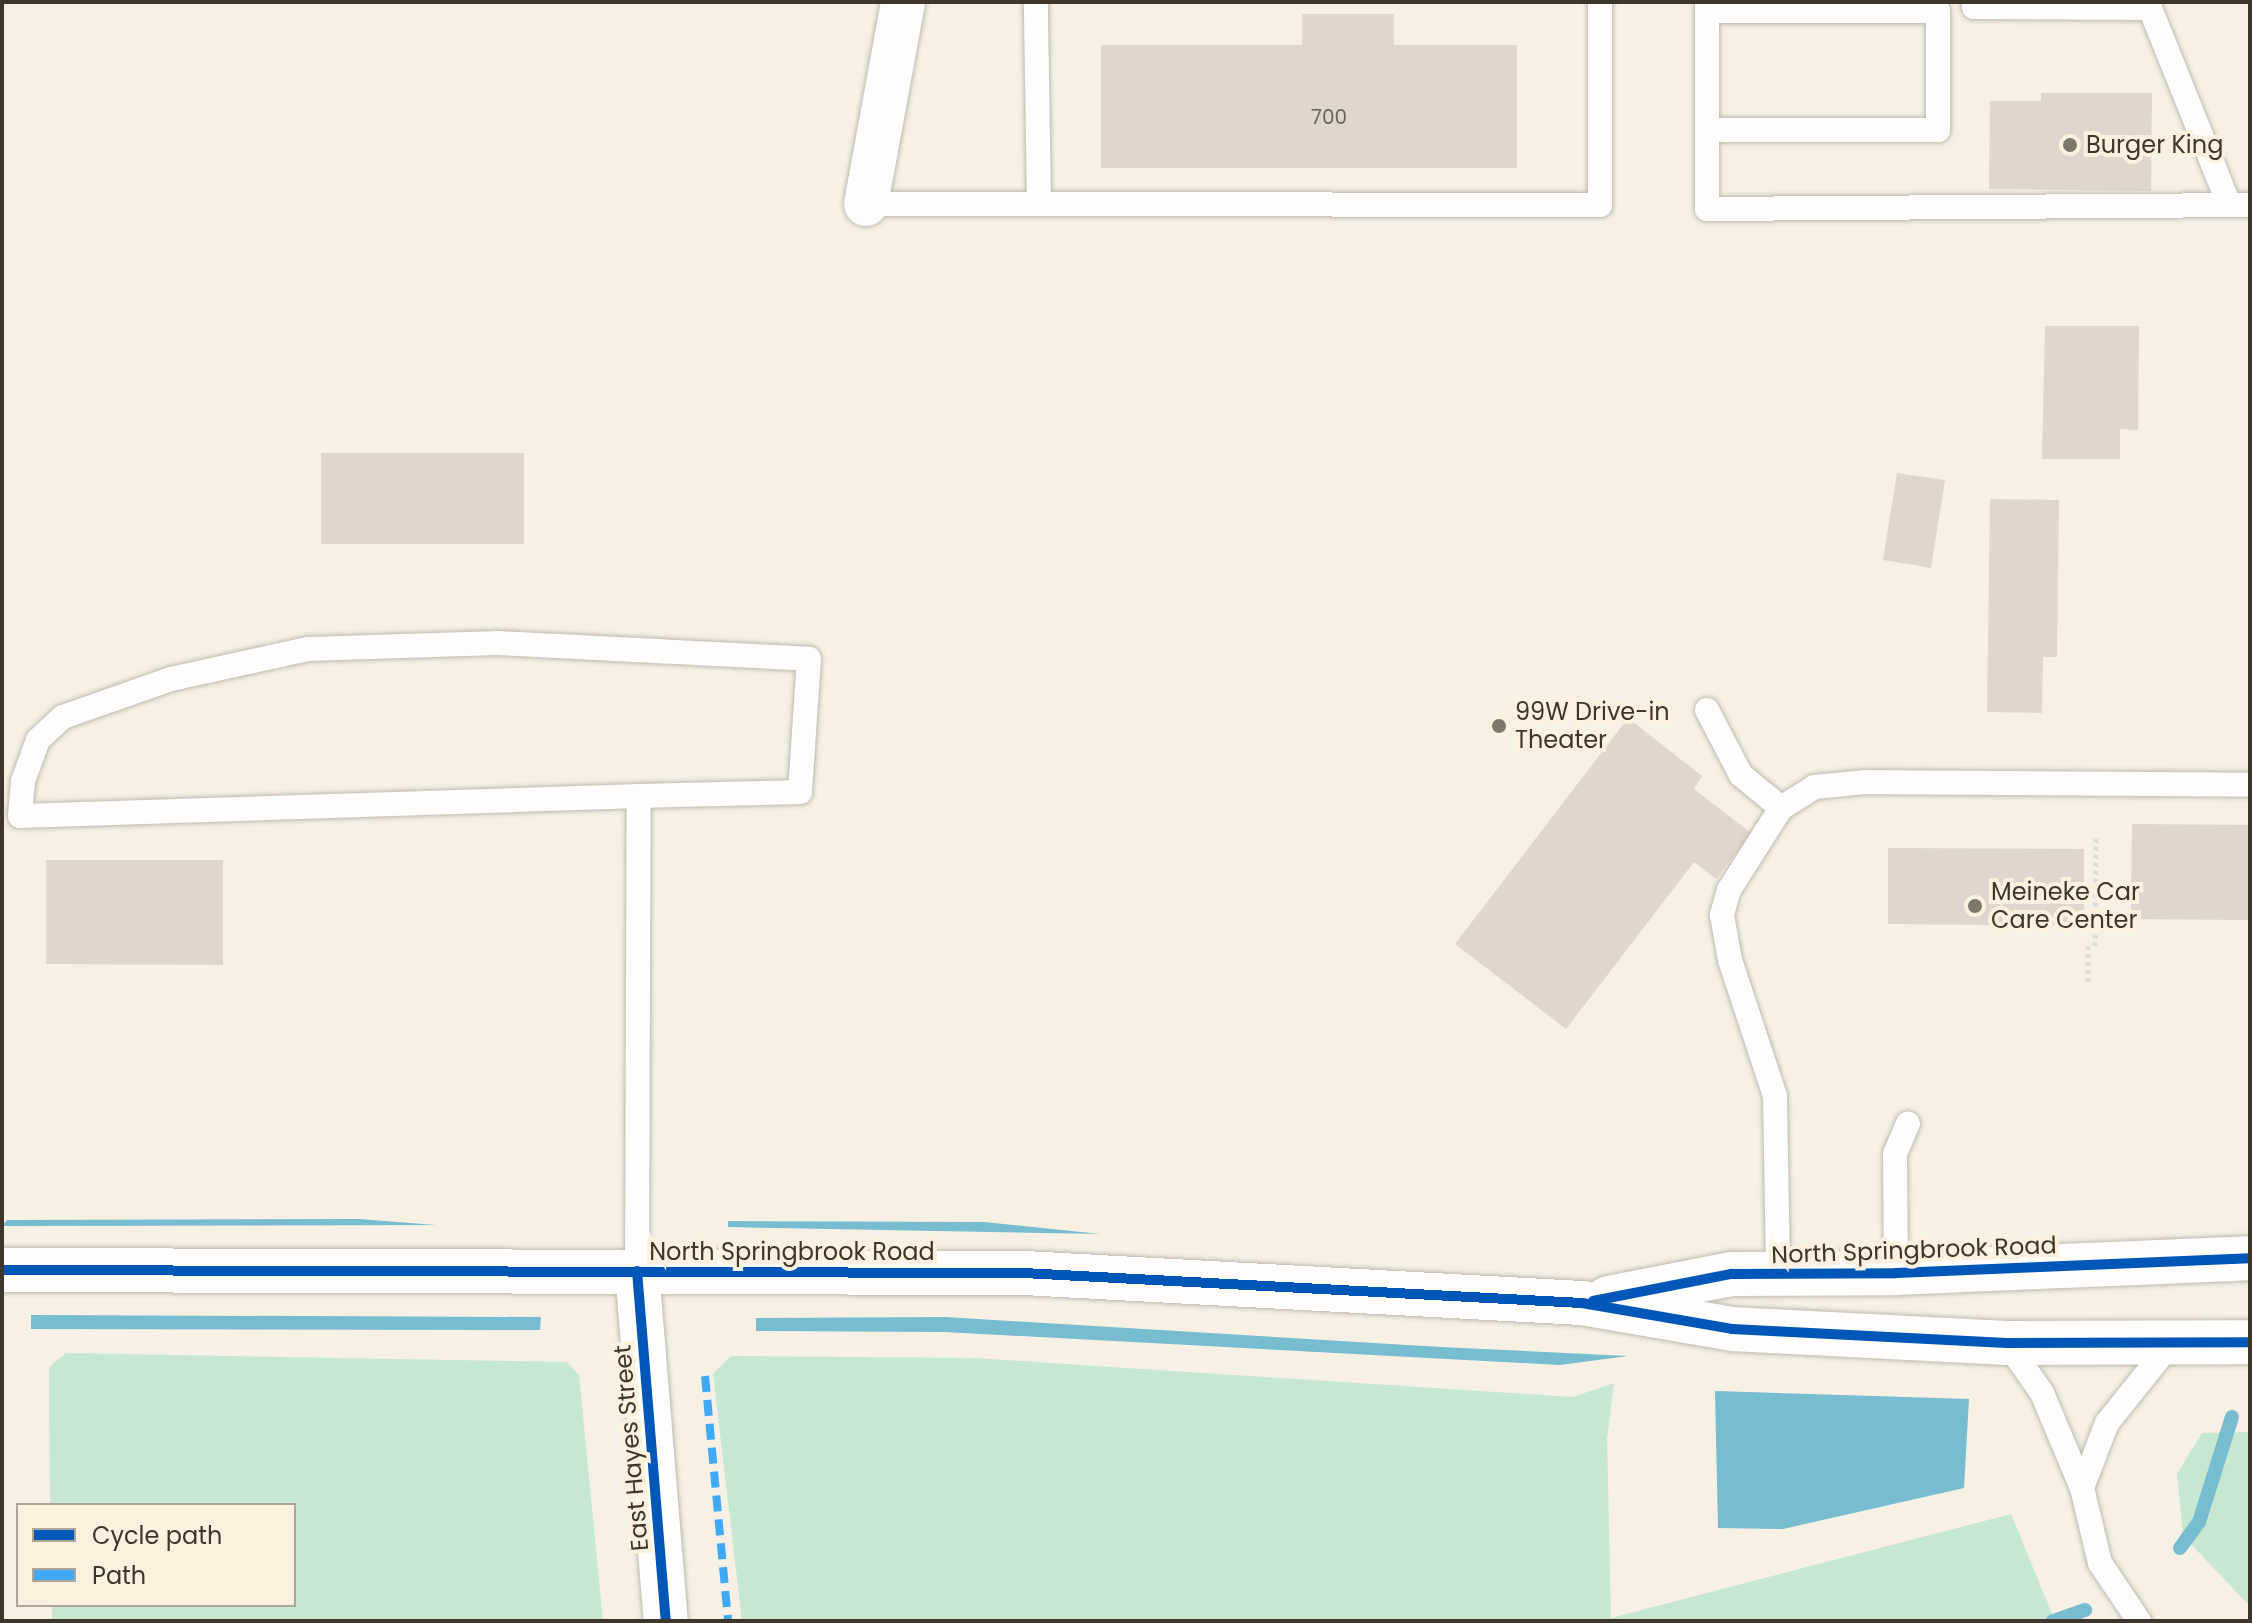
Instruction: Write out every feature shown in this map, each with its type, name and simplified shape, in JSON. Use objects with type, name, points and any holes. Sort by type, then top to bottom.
[{"type":"main road","points":[[866,204],[903,2]]},
{"type":"main road","name":"North Springbrook Road","points":[[1582,1303],[1731,1274],[1896,1273],[2250,1258]]},
{"type":"main road","name":"North Springbrook Road","points":[[2,1270],[1024,1273],[1582,1303],[1732,1329],[2007,1343],[2250,1342]]},
{"type":"main road","name":"East Hayes Street","points":[[637,1271],[666,1621]]},
{"type":"main road","points":[[1732,1329],[1770,1303],[1897,1302],[1896,1273]]},
{"type":"lane","points":[[1036,2],[1039,204]]},
{"type":"lane","points":[[866,204],[1600,205],[1600,2]]},
{"type":"lane","points":[[1974,5],[2150,8],[2239,205],[1707,209],[1707,7],[1938,11],[1974,5]]},
{"type":"lane","points":[[1707,130],[1938,130],[1938,11]]},
{"type":"lane","points":[[498,643],[809,659],[800,792],[639,796],[100,813],[20,816],[23,781],[38,740],[63,717],[171,679],[308,649],[498,643]]},
{"type":"lane","points":[[1707,710],[1741,775],[1781,808]]},
{"type":"lane","points":[[1778,1274],[1775,1096],[1730,960],[1722,915],[1729,890],[1781,808],[1814,787],[1866,782],[2250,785]]},
{"type":"lane","points":[[637,1271],[639,796]]},
{"type":"lane","points":[[1896,1273],[1895,1154],[1908,1124]]},
{"type":"lane","points":[[2082,1488],[2107,1423],[2172,1342]]},
{"type":"lane","points":[[2007,1343],[2042,1393],[2082,1488],[2100,1563],[2139,1621]]},
{"type":"path","points":[[2088,984],[2096,837]]},
{"type":"green space","points":[[66,1353],[567,1362],[579,1375],[603,1621],[52,1621],[52,1607],[296,1607],[296,1503],[50,1503],[49,1367]]},
{"type":"green space","points":[[731,1356],[974,1358],[1573,1397],[1614,1383],[1607,1439],[1611,1618],[2011,1514],[2055,1621],[742,1621],[713,1374]]},
{"type":"green space","points":[[2250,1432],[2250,1606],[2183,1536],[2177,1474],[2202,1433]]},
{"type":"water","points":[[359,1219],[436,1225],[2,1226],[7,1220]]},
{"type":"water","points":[[728,1221],[984,1222],[1100,1234],[728,1227]]},
{"type":"water","points":[[31,1315],[541,1317],[540,1330],[31,1329]]},
{"type":"water","points":[[945,1317],[1628,1356],[1560,1365],[944,1332],[756,1331],[756,1318]]},
{"type":"water","points":[[1715,1391],[1969,1399],[1964,1488],[1783,1529],[1718,1528]]},
{"type":"building","points":[[1302,14],[1394,14],[1394,45],[1517,45],[1517,168],[1101,168],[1101,45],[1302,45]]},
{"type":"building","name":"Burger King","points":[[2041,93],[2152,93],[2151,191],[1989,189],[1990,101],[2041,101]]},
{"type":"building","points":[[2045,326],[2139,326],[2138,430],[2120,429],[2120,459],[2042,459]]},
{"type":"building","points":[[321,453],[524,453],[524,544],[321,544]]},
{"type":"building","points":[[1897,473],[1945,480],[1931,568],[1883,560]]},
{"type":"building","points":[[1990,499],[2059,500],[2057,657],[2043,657],[2042,713],[1987,712]]},
{"type":"building","points":[[1628,718],[1702,776],[1694,789],[1751,833],[1716,879],[1694,862],[1566,1029],[1455,944]]},
{"type":"building","points":[[2132,824],[2250,825],[2250,920],[2131,919]]},
{"type":"building","points":[[1888,848],[2084,849],[2084,926],[1888,924]]},
{"type":"building","points":[[46,860],[223,860],[223,965],[46,964]]},
{"type":"waterway","points":[[2180,1548],[2199,1522],[2232,1417]]},
{"type":"waterway","points":[[2053,1621],[2085,1610]]},
{"type":"marked path","points":[[705,1376],[728,1621]]},
{"type":"cycle path","points":[[1593,1301],[1731,1274],[1896,1273],[2250,1258]]},
{"type":"cycle path","points":[[2,1270],[1024,1273],[1582,1303],[1732,1329],[2007,1343],[2250,1342]]},
{"type":"cycle path","points":[[637,1271],[666,1621]]},
{"type":"place","name":"Burger King","points":[[2070,145]]},
{"type":"place","name":"99W Drive-in Theater","points":[[1499,726]]},
{"type":"place","name":"Meineke Car Care Center","points":[[1975,906]]}]
